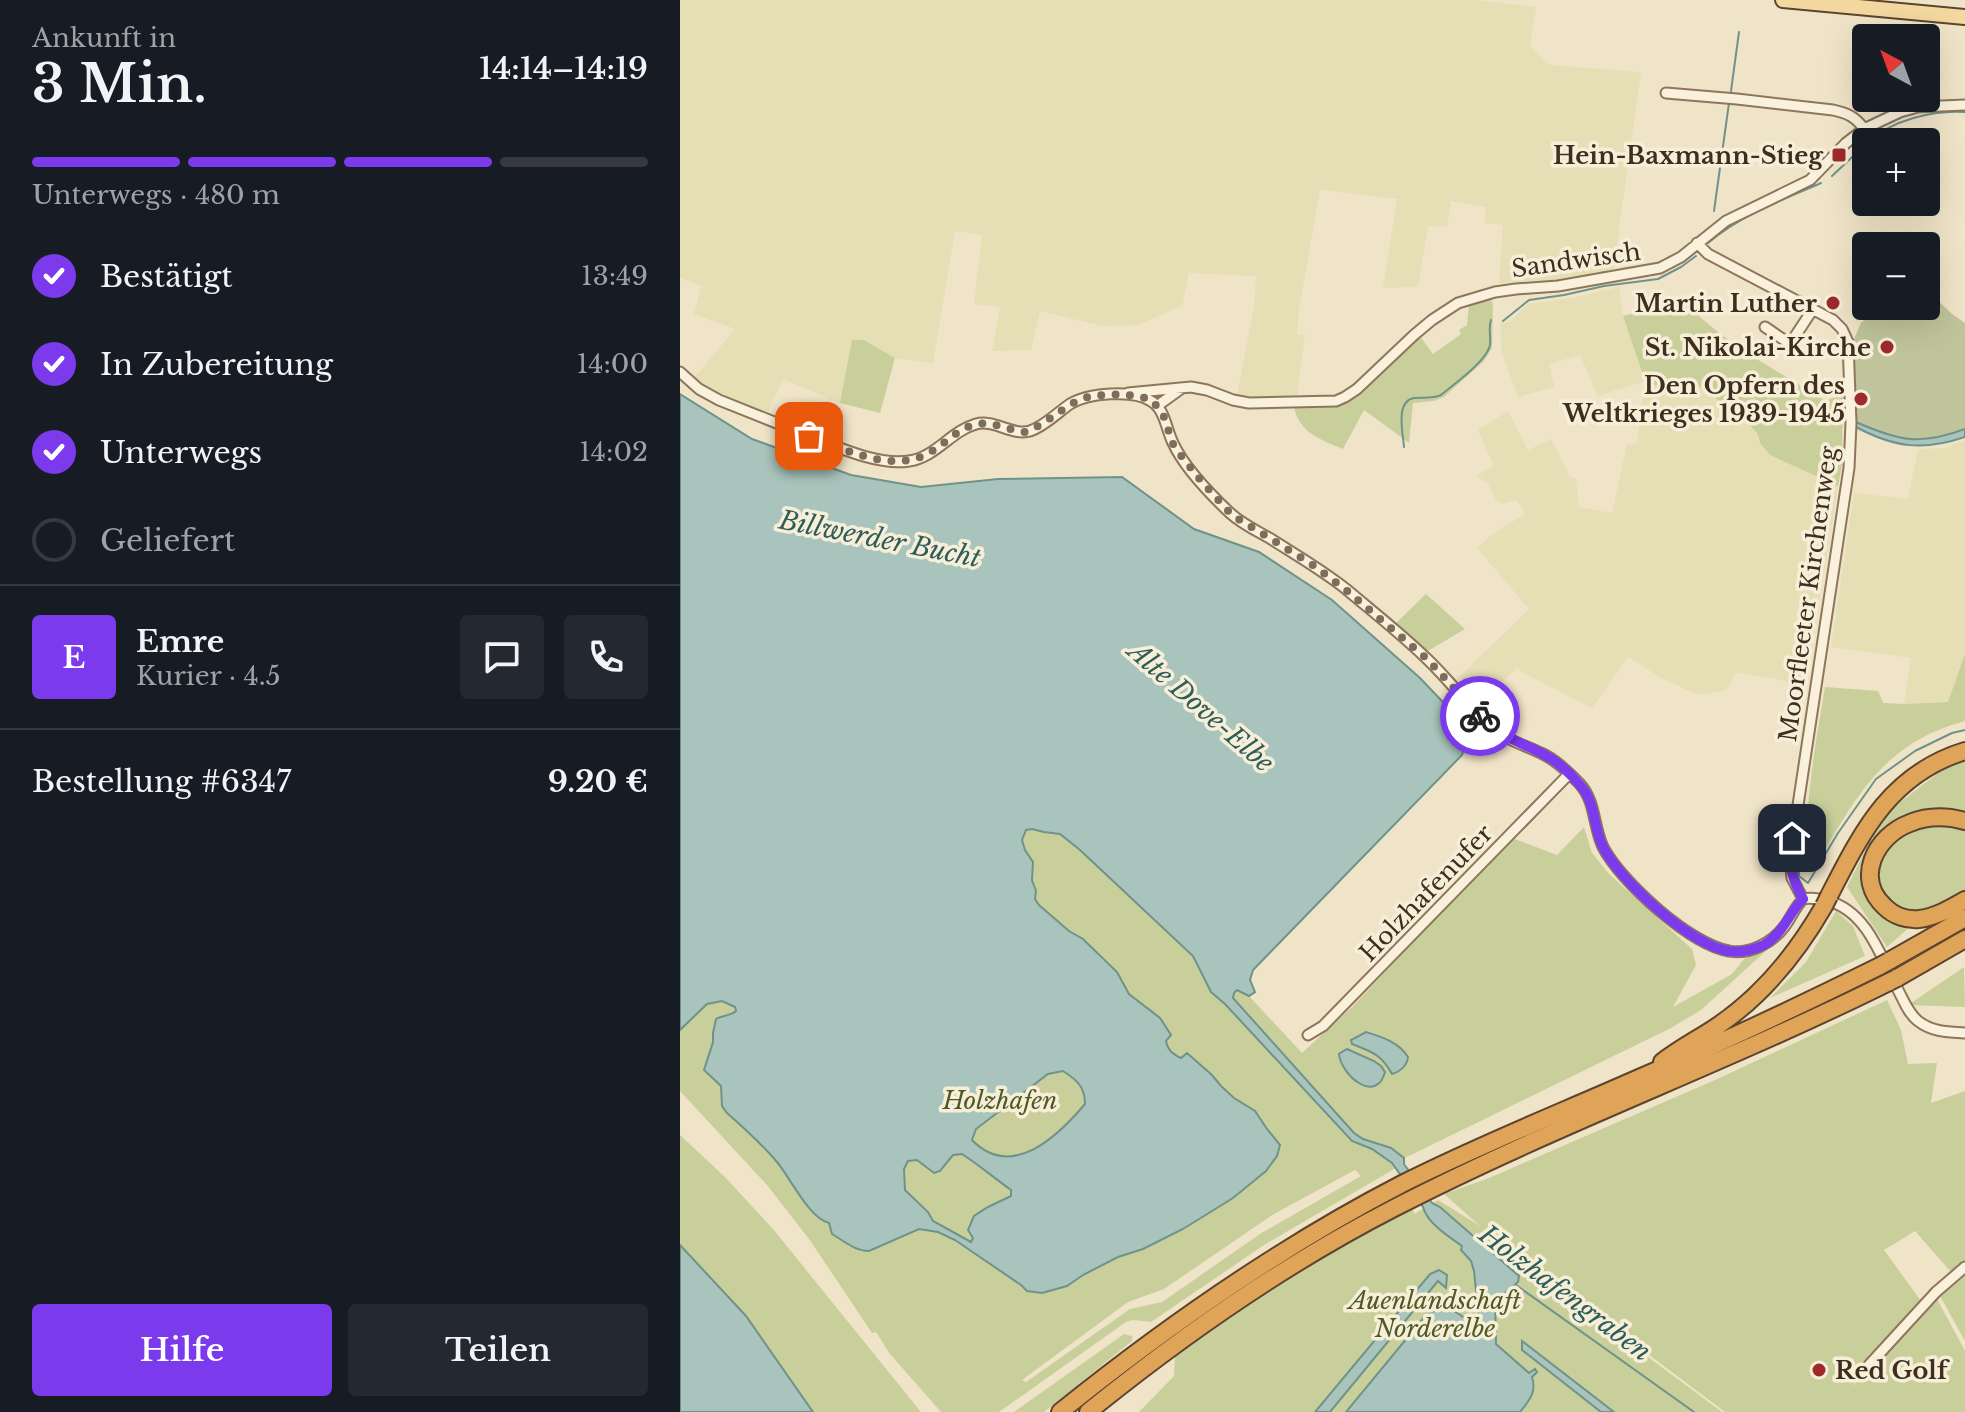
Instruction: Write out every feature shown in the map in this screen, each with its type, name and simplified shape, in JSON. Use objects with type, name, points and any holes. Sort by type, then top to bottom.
[{"type":"highway","points":[[1638,1079],[1680,1048],[1716,1027],[1773,979],[1804,940],[1862,834],[1890,796],[1922,770],[1965,751]]},
{"type":"highway","points":[[1965,821],[1922,819],[1899,828],[1876,851],[1870,877],[1879,901],[1887,910],[1910,919],[1933,916],[1965,900]]},
{"type":"highway","points":[[1060,1412],[1251,1272],[1400,1185],[1784,1013],[1965,918]]},
{"type":"highway","points":[[1088,1412],[1217,1314],[1319,1249],[1494,1160],[1793,1029],[1893,980],[1965,939]]},
{"type":"highway","points":[[1931,959],[1965,947]]},
{"type":"main road","points":[[1783,0],[1965,17]]},
{"type":"street","points":[[1666,93],[1833,110],[1858,120],[1863,128]]},
{"type":"street","name":"Sandwisch","points":[[1866,128],[1918,107],[1965,105]]},
{"type":"street","name":"Sandwisch","points":[[680,372],[699,389],[719,400],[858,454],[898,462],[919,459],[973,425],[989,424],[1026,432],[1083,398],[1099,395],[1182,388],[1207,390],[1249,403],[1336,401],[1357,389],[1414,335],[1458,303],[1495,292],[1558,286],[1652,270],[1671,263],[1726,221],[1810,180],[1852,138]]},
{"type":"street","name":"Moorfleeter Kirchenweg","points":[[1697,243],[1708,254],[1838,323],[1846,336],[1851,423],[1846,484],[1790,858],[1792,878],[1803,899]]},
{"type":"street","points":[[1765,327],[1790,344],[1813,309]]},
{"type":"street","points":[[1157,406],[1182,388]]},
{"type":"street","points":[[1123,394],[1153,401],[1179,453],[1232,515],[1310,563],[1345,589],[1426,658],[1493,728],[1543,754],[1581,785],[1591,800],[1601,842],[1611,861],[1637,890],[1691,936],[1728,951],[1751,950],[1764,945],[1783,929],[1803,899],[1811,897],[1835,903],[1862,923],[1905,1005],[1916,1019],[1932,1029],[1965,1033]]},
{"type":"street","name":"Holzhafenufer","points":[[1308,1035],[1323,1026],[1569,774]]},
{"type":"street","points":[[1869,1365],[1936,1292],[1965,1267]]},
{"type":"shaded area","points":[[680,0],[1478,0],[1536,7],[1530,46],[1550,65],[1641,72],[1613,272],[1559,281],[1499,283],[1503,225],[1485,223],[1486,207],[1451,201],[1447,227],[1428,226],[1418,287],[1383,288],[1397,199],[1320,190],[1299,310],[1297,334],[1305,335],[1297,398],[1250,398],[1237,395],[1254,307],[1256,276],[1189,273],[1182,306],[1137,325],[1103,326],[1040,311],[1031,350],[992,351],[1000,307],[974,304],[982,235],[955,231],[933,363],[895,358],[864,340],[853,340],[840,403],[783,379],[768,412],[746,405],[694,378],[735,329],[694,314],[701,286],[680,278]]},
{"type":"shaded area","points":[[1619,287],[1623,316],[1645,381],[1598,396],[1580,355],[1549,364],[1554,387],[1518,397],[1502,354],[1500,323],[1509,322],[1528,304]]},
{"type":"shaded area","points":[[1663,382],[1681,382],[1700,387],[1759,434],[1815,474],[1838,486],[1806,685],[1737,672],[1726,690],[1699,695],[1663,679],[1628,657],[1592,708],[1517,667],[1488,696],[1466,683],[1459,677],[1529,609],[1477,548],[1491,535],[1525,514],[1517,500],[1502,504],[1496,500],[1488,484],[1476,475],[1494,466],[1478,430],[1508,411],[1528,450],[1551,439],[1570,477],[1576,479],[1579,507],[1612,513],[1627,444],[1637,443],[1643,391]]},
{"type":"shaded area","points":[[1965,440],[1965,654],[1948,702],[1904,704],[1911,658],[1831,647],[1854,493],[1908,499],[1918,449],[1945,448]]},
{"type":"green space","points":[[1491,299],[1493,304],[1492,348],[1484,361],[1444,397],[1413,403],[1409,443],[1364,410],[1343,449],[1312,434],[1300,422],[1294,406],[1347,401],[1419,335],[1433,354],[1461,334],[1459,330],[1467,325],[1469,303]]},
{"type":"green space","points":[[1684,300],[1732,343],[1826,401],[1843,393],[1842,465],[1838,486],[1770,455],[1760,443],[1758,434],[1745,420],[1700,387],[1681,382],[1663,382],[1643,391],[1645,381],[1623,316]]},
{"type":"green space","points":[[1940,302],[1965,323],[1965,429],[1936,437],[1909,439],[1883,434],[1855,421],[1853,341],[1864,320],[1940,320]]},
{"type":"green space","points":[[852,340],[864,340],[895,358],[880,413],[840,403]]},
{"type":"green space","name":"Holzhafen","points":[[680,551],[1043,810],[1193,956],[1211,992],[1291,1063],[1233,998],[1234,993],[1237,990],[1249,996],[1302,1053],[1353,1006],[1512,838],[1557,855],[1584,827],[1592,853],[1609,874],[1692,949],[1696,965],[1673,1007],[1732,974],[1744,959],[1769,948],[1701,1010],[1671,1028],[1413,1154],[1389,1161],[1396,1168],[1264,1245],[1151,1322],[1126,1322],[999,1412],[941,1412],[890,1354],[876,1332],[872,1333],[809,1239],[767,1185],[680,1091]],"holes":[[[1355,1170],[1361,1176],[1260,1234],[1162,1302],[1130,1309],[1026,1382],[1022,1380],[1128,1302],[1164,1289],[1274,1214]]]},
{"type":"green space","points":[[1426,594],[1465,629],[1428,651],[1396,623]]},
{"type":"green space","points":[[1965,654],[1965,721],[1936,731],[1891,759],[1857,798],[1814,869],[1809,856],[1808,810],[1825,687],[1878,691],[1883,703],[1948,702]]},
{"type":"green space","points":[[1965,759],[1965,814],[1892,825],[1863,886],[1871,902],[1881,912],[1910,927],[1887,947],[1847,887],[1878,824],[1951,763]]},
{"type":"green space","points":[[1943,822],[1965,827],[1965,896],[1927,913],[1898,911],[1885,902],[1874,881],[1878,857],[1904,831]]},
{"type":"green space","points":[[1836,911],[1853,926],[1865,956],[1770,998],[1806,962]]},
{"type":"green space","points":[[1964,967],[1965,1007],[1908,1005]]},
{"type":"green space","name":"Auenlandschaft Norderelbe","points":[[1887,1000],[1901,1030],[1908,1064],[1937,1063],[1931,1103],[1965,1091],[1965,1260],[1951,1272],[1915,1231],[1884,1250],[1921,1301],[1865,1360],[1870,1366],[1848,1391],[1937,1299],[1965,1351],[1965,1412],[1725,1412],[1564,1291],[1722,1412],[1139,1412],[1174,1376],[1175,1356],[1291,1278],[1351,1242],[1413,1209],[1414,1214],[1438,1200],[1480,1226],[1444,1194],[1489,1178],[1715,1080]]},
{"type":"green space","points":[[680,1135],[725,1177],[773,1229],[921,1412],[813,1412],[746,1316],[680,1245]]},
{"type":"green space","points":[[1965,1274],[1965,1341],[1940,1296]]},
{"type":"green space","points":[[1124,1334],[1132,1336],[1132,1341],[1044,1412],[1014,1412]]},
{"type":"water","points":[[680,394],[752,439],[851,475],[921,487],[998,479],[1122,477],[1194,529],[1259,552],[1332,600],[1420,678],[1461,721],[1466,741],[1462,755],[1253,970],[1250,980],[1255,992],[1249,996],[1237,990],[1233,998],[1354,1133],[1391,1148],[1404,1158],[1404,1164],[1432,1203],[1519,1276],[1518,1282],[1505,1293],[1495,1294],[1496,1344],[1529,1373],[1535,1369],[1537,1372],[1532,1377],[1534,1387],[1531,1396],[1520,1412],[1346,1412],[1426,1315],[1449,1309],[1480,1330],[1471,1261],[1461,1250],[1462,1246],[1429,1219],[1392,1163],[1372,1149],[1352,1141],[1211,992],[1193,956],[1060,834],[1032,829],[1026,830],[1022,840],[1033,862],[1032,880],[1039,905],[1083,939],[1117,972],[1129,994],[1160,1018],[1171,1035],[1166,1041],[1171,1052],[1181,1058],[1187,1053],[1234,1098],[1255,1111],[1280,1145],[1277,1156],[1266,1171],[1233,1198],[1183,1229],[1143,1249],[1118,1257],[1067,1286],[1042,1293],[1027,1291],[955,1240],[938,1232],[919,1229],[869,1251],[859,1249],[832,1234],[829,1223],[807,1206],[777,1162],[722,1106],[721,1086],[704,1070],[716,1019],[734,1013],[735,1007],[722,1001],[707,1004],[680,1030]],"holes":[[[1063,1071],[1079,1084],[1085,1104],[1048,1140],[1018,1155],[1003,1156],[987,1152],[972,1140],[976,1129],[1048,1074]],[[962,1154],[1011,1190],[1011,1196],[974,1216],[968,1230],[973,1238],[971,1242],[933,1221],[905,1190],[904,1169],[908,1161],[917,1160],[934,1173],[940,1171],[953,1155]]]},
{"type":"water","points":[[1856,422],[1885,434],[1910,439],[1935,438],[1965,429],[1965,437],[1923,446],[1910,445],[1870,434],[1856,427]]},
{"type":"water","points":[[1366,1032],[1400,1047],[1408,1057],[1403,1068],[1392,1074],[1375,1054],[1352,1044],[1351,1040]]},
{"type":"water","points":[[1347,1049],[1381,1066],[1385,1072],[1381,1082],[1367,1086],[1352,1078],[1339,1054]]},
{"type":"water","points":[[680,1245],[746,1316],[813,1412],[680,1412]]},
{"type":"water","points":[[1439,1270],[1447,1275],[1446,1288],[1438,1281],[1330,1412],[1315,1412],[1430,1274]]},
{"type":"water","points":[[1522,1341],[1614,1412],[1601,1412],[1522,1350]]},
{"type":"waterway","points":[[1731,91],[1739,32]]},
{"type":"waterway","points":[[1714,211],[1729,103]]},
{"type":"waterway","points":[[1889,128],[1914,118],[1965,112]]},
{"type":"waterway","points":[[1832,176],[1852,157]]},
{"type":"waterway","points":[[1708,243],[1748,216],[1821,183]]},
{"type":"waterway","points":[[1503,321],[1529,300],[1658,279],[1696,256]]},
{"type":"waterway","points":[[1404,447],[1404,405],[1414,398],[1441,395],[1477,365],[1490,345],[1491,320]]},
{"type":"waterway","points":[[1801,817],[1796,846],[1799,876],[1808,883],[1876,779],[1915,751],[1965,730]]},
{"type":"waterway","name":"Holzhafengraben","points":[[1516,1285],[1694,1412]]},
{"type":"way so far","points":[[809,436],[858,454],[907,462],[919,459],[973,425],[989,424],[1026,432],[1083,398],[1123,394],[1146,398],[1153,401],[1164,417],[1173,444],[1188,466],[1232,515],[1310,563],[1345,589],[1426,658],[1480,716]]},
{"type":"place","name":"Hein-Baxmann-Stieg","points":[[1839,155]]},
{"type":"place","name":"Martin Luther","points":[[1833,303]]},
{"type":"place","name":"St. Nikolai-Kirche","points":[[1887,347]]},
{"type":"place","name":"Den Opfern des Weltkrieges 1939-1945","points":[[1861,399]]},
{"type":"place","name":"Red Golf","points":[[1819,1370]]},
{"type":"route","points":[[1480,716],[1502,735],[1557,763],[1581,785],[1591,800],[1601,842],[1619,872],[1691,936],[1716,948],[1738,952],[1751,950],[1764,945],[1783,929],[1803,899],[1790,869],[1792,838]]},
{"type":"water label","name":"Billwerder Bucht","points":[[880,539]]},
{"type":"water label","name":"Alte Dove-Elbe","points":[[1201,707]]}]
